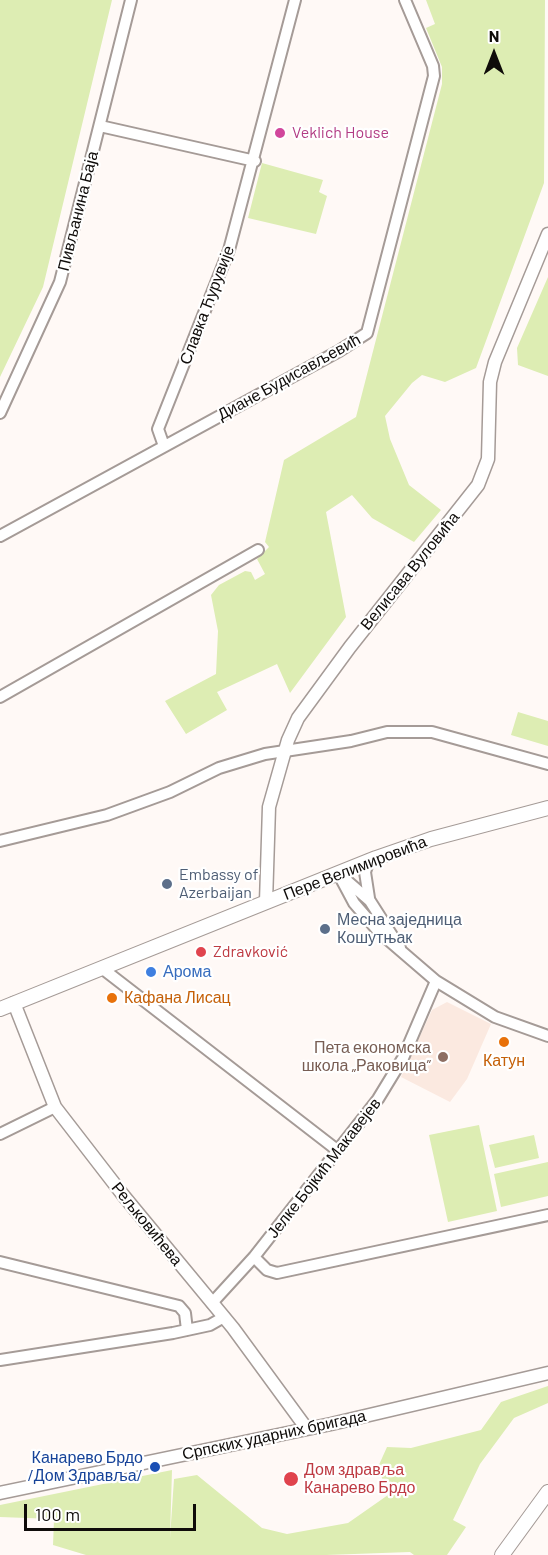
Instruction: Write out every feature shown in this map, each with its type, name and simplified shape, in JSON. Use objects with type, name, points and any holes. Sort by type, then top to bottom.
[{"type":"main road","name":"Пере Велимировића","points":[[0,1009],[369,860],[431,839],[548,808]]},
{"type":"main road","points":[[502,1555],[548,1492]]},
{"type":"street","name":"Пивљанина Баја","points":[[0,413],[56,294],[131,0]]},
{"type":"street","name":"Славка Ћурувије","points":[[164,446],[158,429],[229,250],[255,161],[295,0]]},
{"type":"street","name":"Диане Будисављевић","points":[[0,536],[339,351],[367,333],[434,76],[433,66],[405,0]]},
{"type":"street","points":[[100,126],[255,161]]},
{"type":"street","name":"Велисава Вуловића","points":[[266,902],[268,818],[284,750],[298,718],[338,662],[478,485],[486,466],[489,449],[490,390],[495,362],[548,234]]},
{"type":"street","points":[[0,697],[258,550]]},
{"type":"street","points":[[0,841],[107,815],[160,796],[219,768],[284,750],[351,741],[387,732],[416,730],[432,732],[548,765]]},
{"type":"street","points":[[369,860],[365,872],[370,901]]},
{"type":"street","points":[[338,873],[370,901],[400,948]]},
{"type":"street","points":[[338,873],[354,903],[379,932],[436,981],[495,1017],[548,1036]]},
{"type":"street","points":[[103,969],[337,1150]]},
{"type":"street","name":"Јелке Бојкић Макавејев","points":[[212,1303],[254,1257],[378,1099],[396,1073],[436,981]]},
{"type":"street","name":"Рељковићева","points":[[14,1003],[55,1107],[109,1178],[225,1317],[307,1429]]},
{"type":"street","points":[[0,1134],[55,1107]]},
{"type":"street","points":[[254,1257],[267,1270],[277,1273],[548,1215]]},
{"type":"street","points":[[0,1262],[179,1306],[185,1313],[187,1330]]},
{"type":"street","points":[[0,1360],[187,1330],[210,1325],[225,1317]]},
{"type":"street","name":"Српских ударних бригада","points":[[0,1493],[307,1429],[548,1373]]},
{"type":"shaded area","name":"Пета економска школа „Раковица”","points":[[447,1002],[491,1024],[467,1079],[450,1102],[401,1077],[432,1010]]},
{"type":"green space","points":[[0,0],[112,0],[43,287],[0,377]]},
{"type":"green space","points":[[426,0],[545,0],[544,183],[476,368],[445,382],[422,375],[412,383],[385,416],[390,439],[409,485],[441,510],[414,542],[372,518],[352,495],[326,512],[346,617],[290,693],[277,664],[217,692],[227,710],[186,734],[165,701],[216,674],[218,631],[211,595],[219,585],[245,571],[251,572],[255,580],[265,574],[257,559],[269,547],[265,542],[284,460],[356,417],[442,84],[442,67],[426,28],[435,24]]},
{"type":"green space","points":[[262,163],[323,180],[319,192],[327,196],[316,234],[248,218]]},
{"type":"green space","points":[[548,277],[548,376],[518,365],[517,348]]},
{"type":"green space","points":[[518,712],[548,721],[548,746],[511,735]]},
{"type":"green space","points":[[479,1125],[497,1211],[448,1222],[429,1135]]},
{"type":"green space","points":[[534,1135],[539,1158],[495,1168],[489,1145]]},
{"type":"green space","points":[[548,1162],[548,1196],[501,1207],[494,1174]]},
{"type":"green space","points":[[548,1386],[548,1403],[514,1418],[480,1464],[453,1520],[466,1527],[447,1555],[414,1555],[410,1552],[326,1555],[86,1555],[53,1545],[54,1519],[0,1517],[0,1505],[172,1470],[170,1538],[174,1479],[197,1475],[262,1528],[287,1534],[348,1523],[388,1495],[378,1467],[387,1447],[411,1448],[481,1430],[501,1402]]},
{"type":"place","name":"Veklich House","points":[[280,133]]},
{"type":"place","name":"Embassy of Azerbaijan","points":[[167,884]]},
{"type":"place","name":"Месна заједница Кошутњак","points":[[325,929]]},
{"type":"place","name":"Zdravković","points":[[201,952]]},
{"type":"place","name":"Арома","points":[[151,972]]},
{"type":"place","name":"Кафана Лисац","points":[[112,998]]},
{"type":"place","name":"Катун","points":[[504,1042]]},
{"type":"place","name":"Пета економска школа „Раковица”","points":[[443,1057]]},
{"type":"place","name":"Канарево Брдо /Дом Здравља/","points":[[155,1467]]},
{"type":"place","name":"Дом здравља Канарево Брдо","points":[[291,1479]]}]
